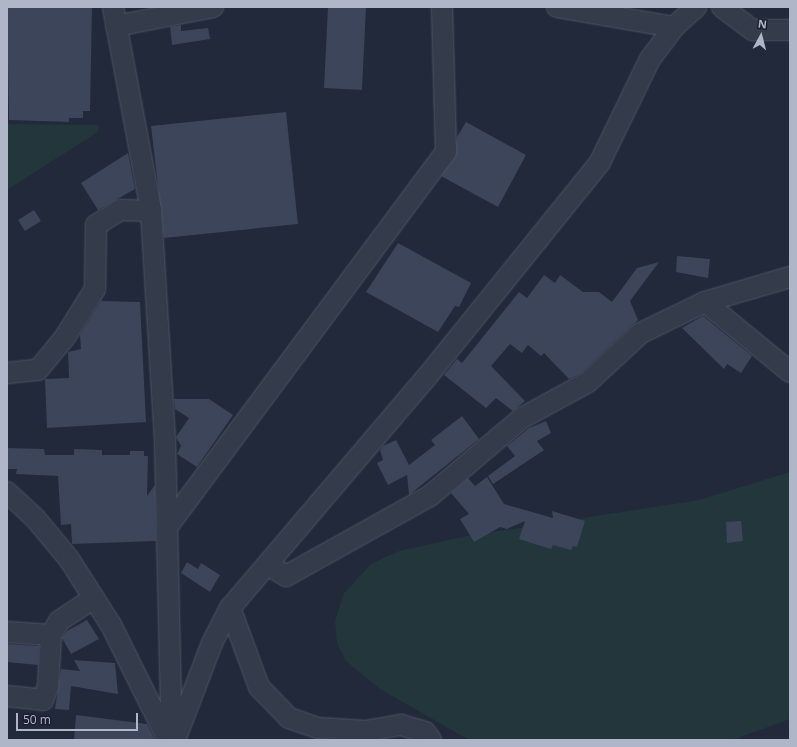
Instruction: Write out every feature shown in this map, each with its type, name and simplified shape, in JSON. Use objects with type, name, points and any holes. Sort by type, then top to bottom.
[{"type":"street","points":[[112,7],[151,211],[168,526],[172,740]]},
{"type":"street","points":[[116,26],[213,7]]},
{"type":"street","points":[[168,526],[446,151],[442,7]]},
{"type":"street","points":[[557,7],[674,28]]},
{"type":"street","points":[[175,740],[212,643],[230,608],[426,378],[600,162],[650,59],[674,28],[696,7]]},
{"type":"street","points":[[722,7],[753,30],[790,30]]},
{"type":"street","points":[[7,373],[38,370],[65,337],[95,289],[96,225],[120,210],[151,211]]},
{"type":"street","points":[[268,565],[286,576],[430,496],[522,418],[588,382],[641,333],[705,302],[790,277]]},
{"type":"street","points":[[705,302],[790,372]]},
{"type":"street","points":[[7,492],[35,518],[69,559],[111,625],[168,740]]},
{"type":"street","points":[[7,696],[43,700],[48,686],[51,635],[58,621],[94,598]]},
{"type":"street","points":[[230,608],[259,687],[289,718],[318,728],[366,731],[401,725],[424,732],[431,740]]},
{"type":"street","points":[[7,632],[51,635]]},
{"type":"green space","points":[[7,124],[98,125],[98,132],[7,190]]},
{"type":"green space","points":[[790,472],[790,719],[732,740],[469,740],[380,689],[346,661],[337,644],[335,621],[344,593],[371,564],[399,551],[467,536],[699,500]]},
{"type":"building","points":[[7,7],[92,7],[90,111],[83,111],[83,118],[69,118],[69,122],[9,120]]},
{"type":"building","points":[[328,7],[366,7],[362,90],[324,88]]},
{"type":"building","points":[[181,25],[181,31],[208,28],[210,39],[172,45],[170,27]]},
{"type":"building","points":[[286,112],[298,224],[164,238],[151,126]]},
{"type":"building","points":[[466,122],[526,155],[498,207],[441,176],[455,157],[457,137]]},
{"type":"building","points":[[128,153],[135,189],[98,210],[81,183]]},
{"type":"building","points":[[34,210],[41,221],[25,231],[18,220]]},
{"type":"building","points":[[398,243],[471,283],[459,307],[455,306],[438,332],[366,292]]},
{"type":"building","points":[[677,256],[710,259],[708,278],[676,272]]},
{"type":"building","points":[[659,262],[630,301],[638,320],[581,373],[569,379],[544,353],[541,356],[528,345],[522,353],[510,344],[491,366],[525,401],[513,411],[496,398],[486,408],[444,375],[457,359],[462,363],[519,292],[527,298],[544,275],[555,283],[560,275],[583,292],[599,292],[612,302],[637,268]]},
{"type":"building","points":[[101,301],[140,302],[146,422],[47,428],[45,379],[69,378],[68,352],[81,349],[80,335]]},
{"type":"building","points":[[703,316],[752,356],[741,373],[727,364],[724,369],[682,328]]},
{"type":"building","points":[[174,399],[209,399],[233,415],[197,467],[177,454],[181,446],[176,437],[189,418],[175,409]]},
{"type":"building","points":[[462,416],[479,439],[409,495],[407,475],[388,485],[377,463],[383,460],[380,450],[383,446],[396,440],[409,465],[435,445],[431,440]]},
{"type":"building","points":[[546,421],[551,433],[537,441],[544,450],[493,484],[488,476],[515,456],[507,446],[529,428]]},
{"type":"building","points":[[7,448],[44,449],[45,455],[74,455],[74,449],[102,450],[102,455],[130,455],[130,451],[144,451],[144,456],[148,456],[147,496],[155,485],[156,541],[72,544],[71,524],[61,525],[58,476],[16,474],[17,469],[7,469]]},
{"type":"building","points":[[487,477],[504,504],[553,518],[552,511],[585,521],[577,547],[573,546],[571,550],[553,545],[551,549],[519,539],[525,521],[507,529],[500,527],[474,542],[460,519],[469,514],[451,493],[468,478],[475,486]]},
{"type":"building","points":[[741,521],[743,541],[727,543],[726,522]]},
{"type":"building","points":[[187,562],[198,569],[201,563],[220,575],[210,592],[181,573]]},
{"type":"building","points":[[87,620],[99,639],[71,654],[62,638],[67,631]]},
{"type":"building","points":[[7,644],[39,646],[38,665],[7,662]]},
{"type":"building","points":[[74,660],[115,663],[118,694],[71,686],[69,710],[55,709],[61,669],[80,671]]},
{"type":"building","points":[[76,715],[147,724],[155,740],[74,740]]}]
